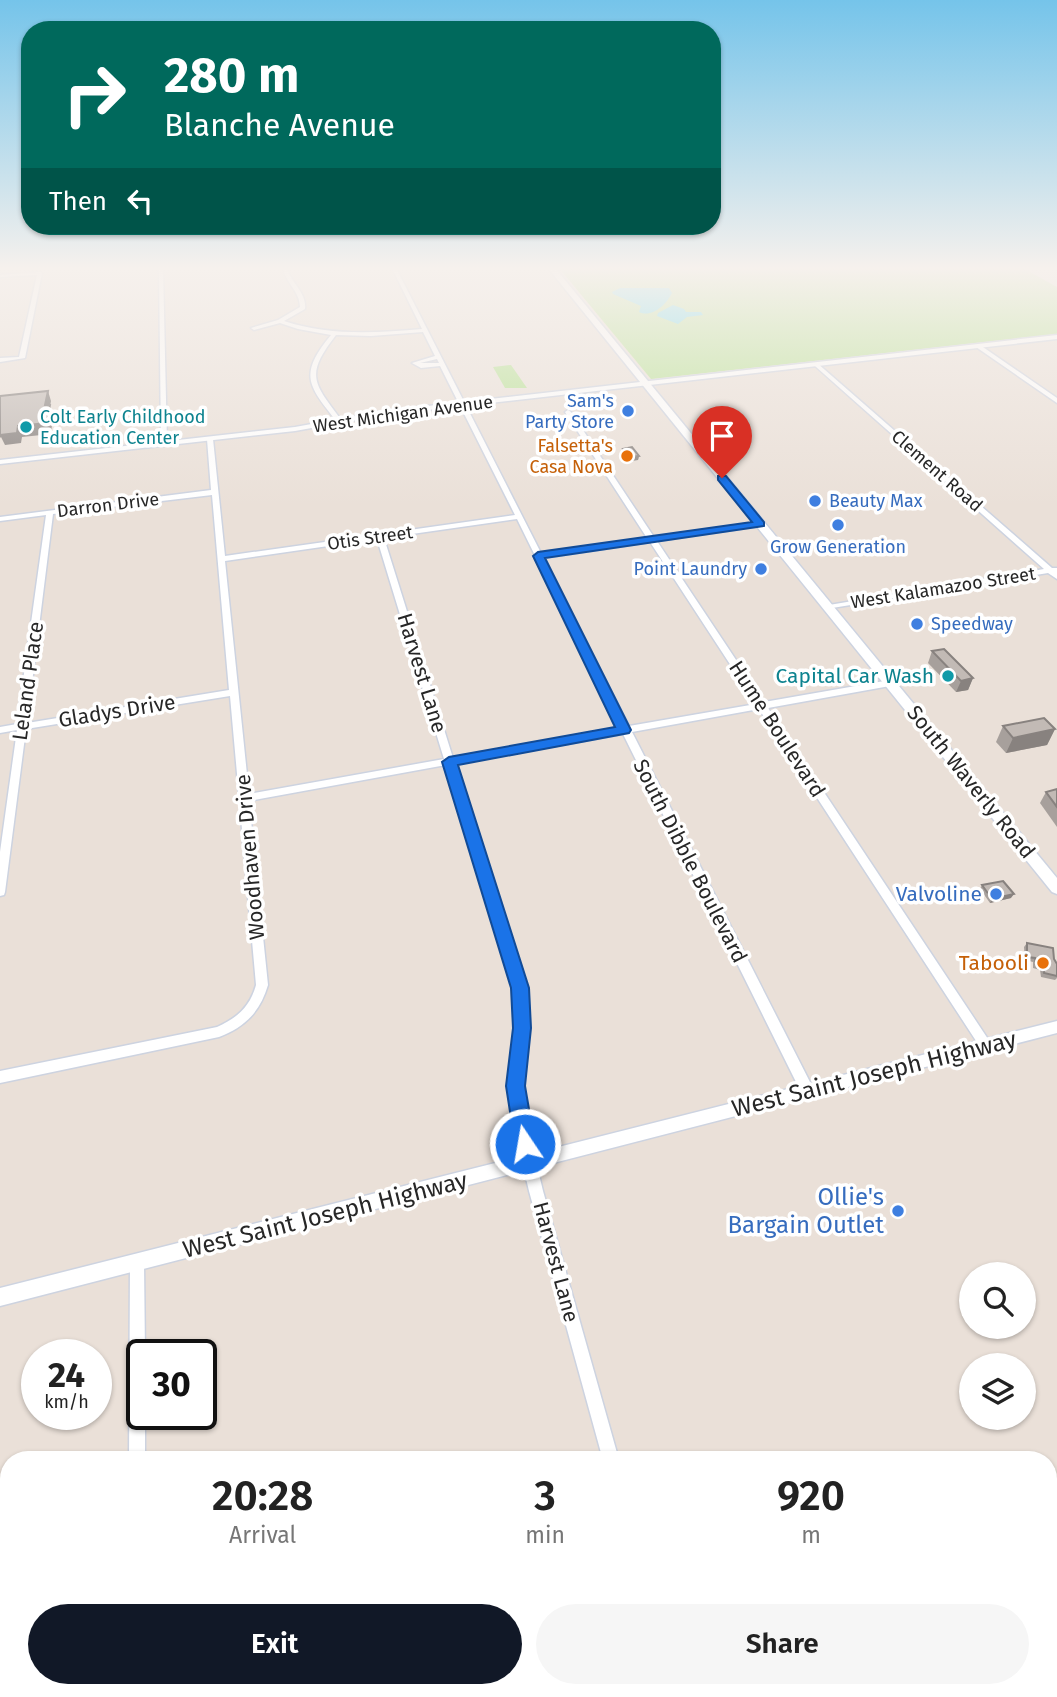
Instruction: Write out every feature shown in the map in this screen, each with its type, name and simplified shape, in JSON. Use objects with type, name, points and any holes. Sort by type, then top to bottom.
[{"type":"main road","name":"South Waverly Road","points":[[615,347],[1057,888]]},
{"type":"street","points":[[0,360],[22,358],[24,347]]},
{"type":"street","points":[[162,347],[164,444]]},
{"type":"street","points":[[324,347],[315,359],[311,375],[316,388],[339,421]]},
{"type":"street","name":"South Dibble Boulevard","points":[[434,347],[624,730],[808,1092]]},
{"type":"street","name":"West Michigan Avenue","points":[[0,462],[295,429],[461,404],[968,347]]},
{"type":"street","points":[[980,347],[1057,401]]},
{"type":"street","points":[[439,357],[415,363],[421,366],[443,365]]},
{"type":"street","name":"Clement Road","points":[[817,365],[1055,572]]},
{"type":"street","name":"Hume Boulevard","points":[[568,412],[986,1046]]},
{"type":"street","name":"Woodhaven Drive","points":[[0,1077],[219,1032],[250,1014],[258,1002],[262,985],[210,439]]},
{"type":"street","name":"Darron Drive","points":[[0,519],[215,492]]},
{"type":"street","name":"Leland Place","points":[[0,892],[50,512]]},
{"type":"street","name":"Otis Street","points":[[222,559],[518,517]]},
{"type":"street","points":[[538,556],[760,524]]},
{"type":"street","name":"Harvest Lane","points":[[380,537],[520,988],[522,1028],[516,1103],[529,1163],[609,1451]]},
{"type":"street","name":"West Kalamazoo Street","points":[[830,607],[1055,572]]},
{"type":"street","points":[[245,798],[890,682]]},
{"type":"street","name":"Gladys Drive","points":[[0,730],[234,692]]},
{"type":"street","name":"West Saint Joseph Highway","points":[[0,1297],[1057,1027]]},
{"type":"street","points":[[136,1262],[137,1451]]},
{"type":"green space","points":[[625,347],[938,347],[651,379]]},
{"type":"green space","points":[[511,365],[527,388],[505,388],[493,367]]},
{"type":"building","name":"Colt Early Childhood Education Center","points":[[48,391],[45,405],[50,405],[47,423],[18,426],[17,433],[0,435],[0,396]]},
{"type":"building","points":[[632,447],[639,456],[629,457],[623,449]]},
{"type":"building","points":[[944,649],[973,678],[961,681],[932,651]]},
{"type":"building","points":[[1044,718],[1055,729],[1013,738],[1003,726]]},
{"type":"building","points":[[1057,789],[1057,807],[1046,792]]},
{"type":"building","name":"Valvoline","points":[[1003,881],[1014,894],[992,899],[982,885]]},
{"type":"building","name":"Tabooli","points":[[1027,943],[1053,948],[1057,976],[1044,973],[1043,966],[1036,965],[1035,958],[1027,957]]},
{"type":"place","name":"Sam's Party Store","points":[[628,411]]},
{"type":"place","name":"Colt Early Childhood Education Center","points":[[26,427]]},
{"type":"place","name":"Falsetta's Casa Nova","points":[[627,456]]},
{"type":"place","name":"Beauty Max","points":[[815,501]]},
{"type":"place","name":"Grow Generation","points":[[838,525]]},
{"type":"place","name":"Point Laundry","points":[[761,569]]},
{"type":"place","name":"Speedway","points":[[917,624]]},
{"type":"place","name":"Capital Car Wash","points":[[948,676]]},
{"type":"place","name":"Valvoline","points":[[996,894]]},
{"type":"place","name":"Tabooli","points":[[1043,963]]},
{"type":"place","name":"Ollie's Bargain Outlet","points":[[898,1211]]},
{"type":"route","points":[[525,1144],[516,1103],[523,1008],[520,988],[449,762],[624,730],[538,556],[760,524],[722,478]]}]
